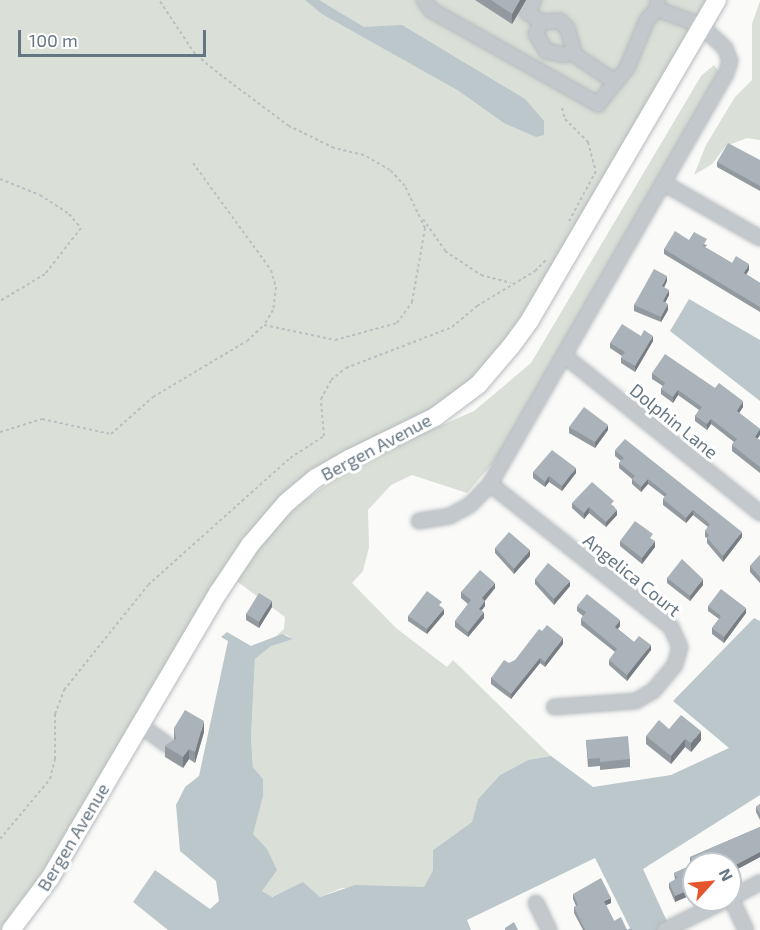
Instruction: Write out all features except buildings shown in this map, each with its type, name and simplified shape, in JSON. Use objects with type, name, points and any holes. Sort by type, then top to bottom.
[{"type":"main road","name":"Bergen Avenue","points":[[11,930],[50,878],[218,593],[250,545],[286,503],[332,468],[435,417],[478,385],[512,345],[530,320],[700,25],[717,0]]},
{"type":"street","points":[[419,521],[450,516],[470,505],[490,484],[665,184],[730,61],[725,48],[700,25],[657,5],[647,20],[627,68],[597,104],[431,10],[423,0]]},
{"type":"street","points":[[534,0],[527,12],[541,22],[560,21],[567,28],[573,51],[582,63],[615,82]]},
{"type":"street","points":[[541,22],[536,34],[546,51],[565,55],[573,51]]},
{"type":"street","points":[[665,184],[760,238]]},
{"type":"street","name":"Dolphin Lane","points":[[566,357],[760,513]]},
{"type":"street","name":"Angelica Court","points":[[490,484],[672,627],[680,646],[675,665],[653,691],[636,701],[554,707]]},
{"type":"street","points":[[140,725],[168,745]]},
{"type":"street","points":[[742,892],[760,883]]},
{"type":"street","points":[[536,903],[549,930]]},
{"type":"street","points":[[665,930],[702,912]]},
{"type":"street","points":[[737,912],[746,930]]},
{"type":"path","points":[[159,0],[195,54],[289,126],[334,148],[364,155],[390,170],[405,186],[445,251],[481,275],[511,283]]},
{"type":"path","points":[[562,108],[565,119],[588,142],[596,171],[564,230]]},
{"type":"path","points":[[0,432],[42,419],[111,434],[153,397],[247,341],[264,325],[273,310],[276,287],[271,270],[193,163]]},
{"type":"path","points":[[0,179],[40,195],[69,214],[81,228],[45,274],[0,301]]},
{"type":"path","points":[[264,325],[335,340],[397,324],[412,302],[422,264],[425,228],[421,214]]},
{"type":"path","points":[[0,839],[50,779],[55,759],[54,714],[64,690],[148,585],[290,458],[324,436],[321,399],[331,380],[346,368],[452,327],[511,283],[535,271],[549,256]]},
{"type":"shaded area","points":[[0,0],[717,0],[530,320],[478,385],[316,478],[273,528],[306,499],[363,460],[474,411],[531,363],[701,76],[714,65],[720,73],[498,457],[467,493],[412,475],[391,485],[368,510],[369,547],[363,571],[352,583],[396,628],[447,667],[453,660],[551,756],[528,760],[500,775],[478,799],[472,822],[433,850],[433,870],[424,887],[342,888],[320,897],[303,883],[271,897],[262,891],[267,849],[252,834],[263,796],[263,779],[253,767],[251,738],[255,659],[271,645],[292,639],[287,635],[276,636],[284,629],[285,617],[230,576],[11,930],[0,930]]},
{"type":"shaded area","points":[[305,0],[319,0],[364,27],[402,25],[525,99],[544,121],[544,135],[536,137],[504,123],[459,91],[322,14]]},
{"type":"shaded area","points":[[760,1],[760,140],[747,138],[726,146],[712,164],[694,175],[706,145],[735,97],[752,80],[752,24]]},
{"type":"shaded area","points":[[689,299],[760,340],[760,401],[670,331]]},
{"type":"shaded area","points":[[754,618],[760,621],[760,795],[643,869],[671,930],[631,930],[595,858],[467,920],[471,930],[168,930],[133,902],[155,870],[210,909],[219,901],[216,881],[180,851],[176,805],[185,787],[199,776],[228,641],[221,637],[227,632],[251,646],[282,634],[293,639],[271,646],[255,659],[251,738],[253,767],[263,779],[263,796],[253,834],[267,849],[277,870],[262,891],[272,897],[303,882],[320,897],[355,885],[424,887],[433,870],[433,850],[472,822],[478,799],[500,775],[528,760],[551,756],[593,787],[671,775],[729,748],[673,701]]}]
